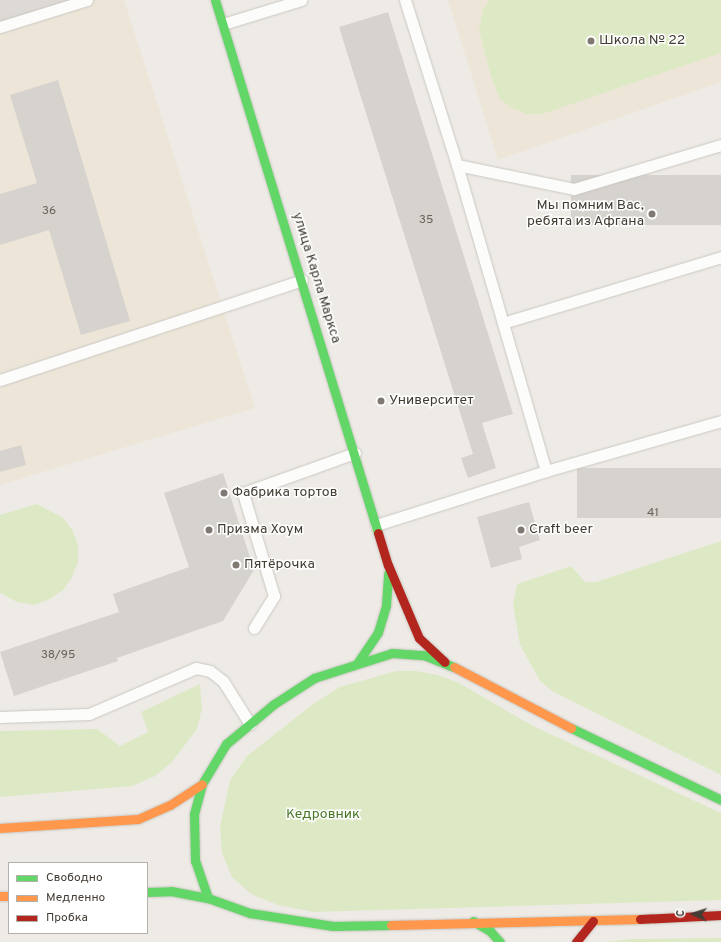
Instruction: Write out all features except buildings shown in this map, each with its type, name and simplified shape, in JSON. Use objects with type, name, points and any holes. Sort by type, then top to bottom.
[{"type":"main road","name":"улица Карла Маркса","points":[[215,0],[355,453],[388,566]]},
{"type":"main road","points":[[388,566],[419,638],[445,662]]},
{"type":"main road","points":[[358,662],[378,632],[383,616],[389,586],[388,566]]},
{"type":"main road","points":[[208,898],[195,861],[193,837],[194,814],[202,784],[226,744],[274,704],[314,678],[358,662],[392,653],[424,655],[445,662],[539,712],[721,800]]},
{"type":"main road","points":[[0,828],[138,819],[170,806],[202,784]]},
{"type":"main road","points":[[148,892],[171,891],[208,898],[250,913],[333,926],[473,921],[593,921],[720,914]]},
{"type":"main road","points":[[473,921],[490,930],[500,942]]},
{"type":"main road","points":[[576,942],[593,921]]},
{"type":"lane","points":[[0,27],[87,0]]},
{"type":"lane","points":[[223,24],[301,0]]},
{"type":"lane","points":[[405,0],[457,165],[546,471]]},
{"type":"lane","points":[[457,165],[574,189],[721,145]]},
{"type":"lane","points":[[504,324],[721,257]]},
{"type":"lane","points":[[0,380],[302,280]]},
{"type":"lane","points":[[376,525],[546,471],[721,421]]},
{"type":"lane","points":[[254,628],[274,596],[243,493],[355,453]]},
{"type":"lane","points":[[0,717],[89,714],[196,668],[210,671],[223,681],[250,724]]},
{"type":"shaded area","points":[[0,0],[124,0],[255,408],[0,485]]},
{"type":"shaded area","points":[[0,0],[87,0],[0,27]]},
{"type":"shaded area","name":"Школа № 22","points":[[448,0],[721,0],[721,82],[498,160]]},
{"type":"green space","name":"Школа № 22","points":[[489,0],[721,0],[721,53],[542,114],[527,114],[510,107],[499,98],[490,73],[479,30],[483,10]]},
{"type":"green space","points":[[37,504],[63,518],[72,530],[78,544],[78,562],[71,579],[63,590],[50,599],[35,605],[17,602],[0,593],[0,515]]},
{"type":"green space","points":[[721,541],[721,775],[552,691],[540,681],[520,645],[513,604],[517,584],[571,566],[585,582],[596,582]]},
{"type":"green space","name":"Кедровник","points":[[396,671],[416,671],[438,675],[459,683],[533,726],[721,813],[721,900],[313,912],[278,905],[251,894],[232,877],[222,853],[220,827],[230,780],[247,756],[313,704],[340,687]]},
{"type":"green space","points":[[200,684],[202,708],[197,729],[172,762],[155,776],[132,786],[0,797],[0,731],[97,729],[120,746],[148,732],[141,712]]},
{"type":"green space","points":[[721,938],[721,942],[606,942],[631,939]]},
{"type":"traffic: fast","points":[[215,0],[378,533]]},
{"type":"traffic: fast","points":[[358,662],[378,632],[386,605],[388,573]]},
{"type":"traffic: fast","points":[[208,898],[195,861],[194,814],[202,784],[226,744],[274,704],[314,678],[392,653],[424,655],[454,667]]},
{"type":"traffic: fast","points":[[571,728],[721,800]]},
{"type":"traffic: fast","points":[[148,892],[171,891],[208,898],[250,913],[333,926],[391,925]]},
{"type":"traffic: fast","points":[[473,921],[490,931],[500,942]]},
{"type":"traffic: slow","points":[[454,667],[571,728]]},
{"type":"traffic: slow","points":[[0,828],[138,819],[170,805],[202,784]]},
{"type":"traffic: slow","points":[[0,896],[8,896]]},
{"type":"traffic: slow","points":[[391,925],[640,919]]},
{"type":"traffic: jam","points":[[378,533],[388,565],[419,638],[445,662]]},
{"type":"traffic: jam","points":[[640,919],[721,915]]},
{"type":"traffic: jam","points":[[576,942],[593,921]]},
{"type":"place","name":"Школа № 22","points":[[591,41]]},
{"type":"place","name":"Мы помним Вас, ребята из Афгана","points":[[652,214]]},
{"type":"place","name":"Университет","points":[[381,401]]},
{"type":"place","name":"Фабрика тортов","points":[[224,493]]},
{"type":"place","name":"Призма Хоум","points":[[209,530]]},
{"type":"place","name":"Craft beer","points":[[521,530]]},
{"type":"place","name":"Пятёрочка","points":[[236,565]]}]
